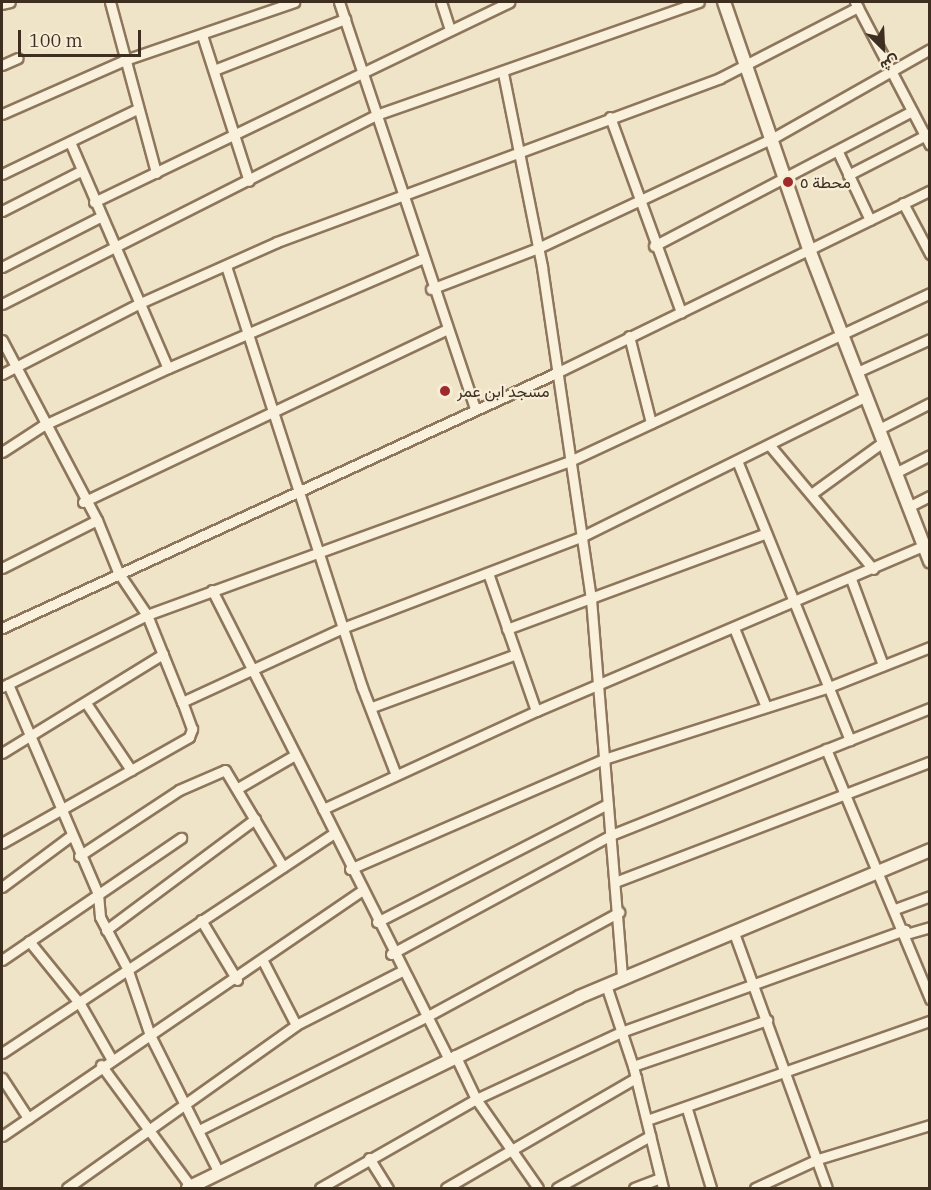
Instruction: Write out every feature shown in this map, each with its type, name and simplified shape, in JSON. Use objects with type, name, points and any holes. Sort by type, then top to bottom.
[{"type":"street","points":[[2,4],[10,2]]},
{"type":"street","points":[[110,2],[137,110],[156,173]]},
{"type":"street","points":[[2,114],[125,60],[294,2]]},
{"type":"street","points":[[339,2],[432,289],[475,408]]},
{"type":"street","points":[[441,2],[450,29]]},
{"type":"street","points":[[94,202],[509,2]]},
{"type":"street","points":[[2,304],[113,246],[249,181],[376,116],[699,2]]},
{"type":"street","points":[[724,2],[773,138],[810,252],[844,335],[908,507],[926,545],[930,562]]},
{"type":"street","points":[[2,374],[15,365],[138,304],[226,266],[402,194],[747,66],[857,4],[912,111],[927,135],[930,145]]},
{"type":"street","points":[[214,70],[345,19]]},
{"type":"street","points":[[202,35],[232,137],[249,181]]},
{"type":"street","points":[[432,289],[538,248],[773,138],[891,69],[930,49]]},
{"type":"street","points":[[2,65],[18,58]]},
{"type":"street","points":[[503,73],[538,248],[554,374],[591,599],[619,912],[622,978]]},
{"type":"street","points":[[2,174],[137,110]]},
{"type":"street","points":[[654,246],[838,152],[912,111]]},
{"type":"street","points":[[610,117],[654,246],[681,312]]},
{"type":"street","points":[[848,175],[927,135]]},
{"type":"street","points":[[70,142],[79,171],[168,368]]},
{"type":"street","points":[[838,152],[870,220]]},
{"type":"street","points":[[2,211],[79,171]]},
{"type":"street","points":[[2,628],[300,488],[554,374],[629,336],[810,252],[930,191]]},
{"type":"street","points":[[903,203],[930,255]]},
{"type":"street","points":[[2,267],[100,217]]},
{"type":"street","points":[[2,452],[42,426],[168,368],[250,337],[423,258]]},
{"type":"street","points":[[226,266],[396,775]]},
{"type":"street","points":[[218,1171],[150,1035],[127,968],[106,930],[98,894],[69,837],[30,737],[5,686],[147,615],[212,590],[323,555],[570,461],[930,293]]},
{"type":"street","points":[[83,502],[446,330]]},
{"type":"street","points":[[629,336],[651,423]]},
{"type":"street","points":[[857,372],[930,339]]},
{"type":"street","points":[[2,340],[42,426],[83,502],[97,520],[118,572],[147,615],[192,729],[189,737],[58,809],[2,843]]},
{"type":"street","points":[[182,702],[251,668],[345,627],[581,537],[738,464],[866,396]]},
{"type":"street","points":[[879,429],[930,403]]},
{"type":"street","points":[[814,492],[883,442]]},
{"type":"street","points":[[771,447],[814,492],[873,569]]},
{"type":"street","points":[[895,473],[930,455]]},
{"type":"street","points":[[738,464],[850,740]]},
{"type":"street","points":[[908,507],[930,496]]},
{"type":"street","points":[[3,564],[97,520]]},
{"type":"street","points":[[507,629],[766,533]]},
{"type":"street","points":[[322,809],[536,711],[794,604],[926,545]]},
{"type":"street","points":[[488,573],[536,711]]},
{"type":"street","points":[[851,579],[883,665]]},
{"type":"street","points":[[212,590],[334,833],[400,972],[476,1098],[538,1188]]},
{"type":"street","points":[[734,628],[766,707]]},
{"type":"street","points":[[350,869],[604,759],[829,687],[930,647]]},
{"type":"street","points":[[2,753],[163,654]]},
{"type":"street","points":[[372,707],[516,654]]},
{"type":"street","points":[[86,703],[131,770]]},
{"type":"street","points":[[391,954],[611,835],[930,708]]},
{"type":"street","points":[[826,749],[844,796],[905,932],[930,999]]},
{"type":"street","points":[[238,788],[295,755]]},
{"type":"street","points":[[615,882],[930,762]]},
{"type":"street","points":[[79,856],[179,790],[219,771],[229,773],[283,867]]},
{"type":"street","points":[[376,922],[608,804]]},
{"type":"street","points":[[106,930],[255,819]]},
{"type":"street","points":[[2,1053],[80,1004],[127,968],[334,833]]},
{"type":"street","points":[[2,887],[69,837]]},
{"type":"street","points":[[2,960],[181,838]]},
{"type":"street","points":[[101,1065],[190,1188],[218,1171],[606,985],[878,874],[930,850]]},
{"type":"street","points":[[2,1137],[101,1065],[237,980],[296,932],[361,891]]},
{"type":"street","points":[[895,909],[930,896]]},
{"type":"street","points":[[199,1130],[426,1017],[619,912]]},
{"type":"street","points":[[201,920],[237,980]]},
{"type":"street","points":[[320,1188],[476,1098],[621,1032],[753,981],[905,932],[930,927]]},
{"type":"street","points":[[734,933],[827,1188]]},
{"type":"street","points":[[29,941],[80,1004],[112,1060]]},
{"type":"street","points":[[263,961],[296,1025]]},
{"type":"street","points":[[67,1188],[296,1025],[400,972]]},
{"type":"street","points":[[606,985],[633,1066],[663,1188]]},
{"type":"street","points":[[633,1066],[767,1020]]},
{"type":"street","points":[[647,1120],[687,1108],[930,1020]]},
{"type":"street","points":[[2,1078],[28,1118]]},
{"type":"street","points":[[446,1188],[510,1148],[636,1078]]},
{"type":"street","points":[[687,1108],[711,1188]]},
{"type":"street","points":[[755,1188],[818,1159],[930,1125]]},
{"type":"street","points":[[557,1188],[650,1136]]},
{"type":"street","points":[[369,1158],[388,1188]]},
{"type":"street","points":[[634,1188],[660,1178]]},
{"type":"place","name":"محطة ٥","points":[[788,182]]},
{"type":"place","name":"مسجد ابن عمر","points":[[445,391]]}]
